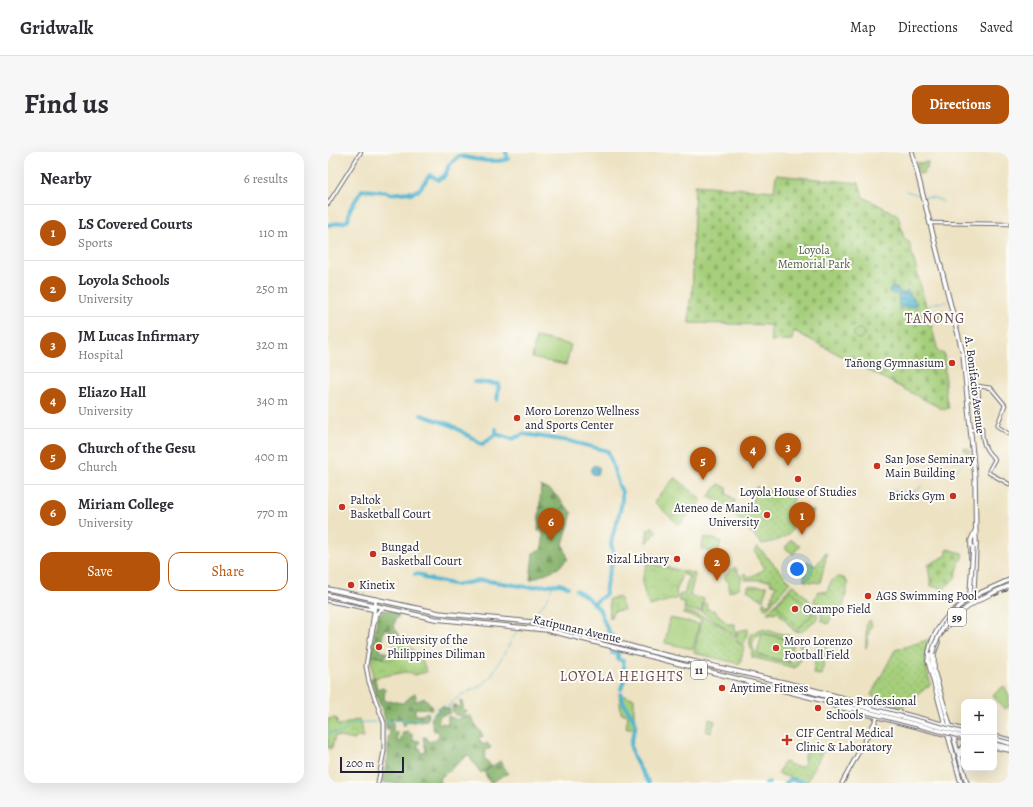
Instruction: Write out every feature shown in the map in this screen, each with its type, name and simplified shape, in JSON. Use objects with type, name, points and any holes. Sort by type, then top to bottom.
[{"type":"main road","name":"A. Bonifacio Avenue","points":[[912,152],[961,344],[975,478],[976,563],[974,588]]},
{"type":"main road","name":"A. Bonifacio Avenue","points":[[954,610],[966,597],[969,588],[971,540],[975,529]]},
{"type":"main road","points":[[934,671],[931,660],[934,644],[945,624],[970,594],[975,529]]},
{"type":"main road","name":"59","points":[[961,783],[929,667],[928,656],[931,644],[938,628],[954,610],[988,589],[1009,580]]},
{"type":"main road","name":"59","points":[[967,783],[934,671],[934,653],[937,644],[950,622],[965,609],[1009,586]]},
{"type":"main road","points":[[969,588],[972,592],[974,588],[979,590],[988,589]]},
{"type":"main road","name":"Katipunan Avenue","points":[[328,589],[448,614],[552,624],[648,651],[781,682],[961,730]]},
{"type":"main road","points":[[336,597],[338,591]]},
{"type":"main road","name":"Katipunan Avenue","points":[[328,595],[435,619],[547,630],[818,699],[961,730]]},
{"type":"main road","points":[[376,599],[376,605]]},
{"type":"main road","points":[[378,783],[383,758],[383,719],[367,676],[367,658],[376,602],[379,601],[416,610],[425,610]]},
{"type":"main road","points":[[369,604],[374,610]]},
{"type":"main road","points":[[369,646],[376,614],[380,608],[384,607]]},
{"type":"main road","name":"Katipunan Avenue","points":[[781,682],[852,706],[961,737]]},
{"type":"main road","name":"Katipunan Avenue","points":[[818,699],[841,708],[877,718],[961,738]]},
{"type":"main road","points":[[911,726],[916,722],[913,717]]},
{"type":"main road","points":[[842,783],[877,718]]},
{"type":"main road","points":[[922,729],[924,720]]},
{"type":"main road","points":[[949,721],[958,729]]},
{"type":"main road","points":[[939,733],[947,739],[950,745]]},
{"type":"main road","points":[[997,742],[1009,740]]},
{"type":"main road","points":[[997,742],[1009,743]]},
{"type":"main road","points":[[997,743],[1009,747]]},
{"type":"main road","points":[[997,744],[1009,750]]},
{"type":"main road","points":[[960,759],[961,749]]},
{"type":"street","points":[[328,202],[361,152]]},
{"type":"street","points":[[930,223],[1009,224]]},
{"type":"street","points":[[967,399],[980,400],[978,386],[991,388],[1005,405],[997,426],[1009,434]]},
{"type":"street","points":[[970,430],[982,428],[984,445],[989,454],[995,459],[989,471],[990,475],[1009,484]]},
{"type":"street","points":[[328,601],[374,610]]},
{"type":"green space","points":[[928,162],[927,169],[924,169],[924,173],[919,174],[917,163]]},
{"type":"green space","name":"Loyola Memorial Park","points":[[776,175],[859,183],[863,197],[898,215],[904,238],[909,242],[938,351],[944,354],[945,390],[949,408],[942,409],[794,331],[792,340],[771,341],[770,325],[689,323],[690,299],[692,299],[695,185],[774,191]]},
{"type":"green space","points":[[943,311],[945,321],[937,322],[937,312]]},
{"type":"green space","points":[[859,329],[864,334],[859,339],[854,334]]},
{"type":"green space","points":[[536,337],[571,345],[566,365],[532,358]]},
{"type":"green space","points":[[964,448],[969,449],[970,459],[956,461],[958,454],[966,455],[967,451],[964,450]]},
{"type":"green space","points":[[675,477],[702,500],[679,525],[654,502]]},
{"type":"green space","points":[[719,484],[727,488],[726,493],[734,499],[735,505],[733,507],[737,512],[752,503],[756,487],[794,497],[792,506],[814,511],[807,524],[800,519],[785,537],[776,541],[762,544],[722,502],[708,497]]},
{"type":"green space","points":[[541,486],[553,492],[572,513],[563,544],[568,559],[558,568],[530,580],[533,553],[541,550],[543,542],[543,532],[538,531]]},
{"type":"green space","points":[[652,526],[657,531],[646,543],[648,529],[652,530]]},
{"type":"green space","points":[[704,537],[721,541],[718,553],[701,549]]},
{"type":"green space","points":[[791,540],[800,546],[793,554],[785,548]]},
{"type":"green space","points":[[758,547],[790,582],[766,610],[762,604],[764,601],[765,604],[770,604],[776,585],[770,584],[771,580],[744,580],[742,575],[746,573],[748,578],[765,569],[754,550]]},
{"type":"green space","points":[[947,549],[962,553],[963,559],[960,561],[955,578],[944,589],[931,586],[928,565],[947,555]]},
{"type":"green space","points":[[825,553],[827,554],[820,583],[804,581],[806,561],[816,566]]},
{"type":"green space","points":[[648,563],[683,571],[676,592],[678,598],[649,606],[643,584],[645,569]]},
{"type":"green space","points":[[735,567],[741,582],[739,588],[729,592],[729,583],[724,577]]},
{"type":"green space","points":[[684,571],[695,574],[690,596],[704,599],[701,612],[684,609],[685,602],[679,601],[680,594],[684,595],[689,576],[684,575]]},
{"type":"green space","points":[[838,577],[844,578],[848,583],[842,614],[833,614],[828,624],[822,621],[821,612],[814,601],[818,591],[827,592],[831,581]]},
{"type":"green space","points":[[793,584],[805,595],[815,608],[818,618],[801,632],[794,631],[778,612],[767,613]]},
{"type":"green space","points":[[748,586],[767,586],[763,600],[747,590]]},
{"type":"green space","name":"Ocampo Field","points":[[791,590],[813,614],[798,628],[776,604]]},
{"type":"green space","points":[[619,597],[624,610],[614,611],[610,618],[609,599]]},
{"type":"green space","points":[[704,603],[707,604],[706,608],[715,611],[727,624],[735,624],[735,637],[727,629],[702,612]]},
{"type":"green space","points":[[386,610],[399,613],[394,626],[400,636],[389,635],[389,630],[384,629],[380,651],[388,653],[384,658],[371,656],[378,614]]},
{"type":"green space","points":[[684,611],[711,620],[726,630],[736,642],[744,646],[740,664],[694,653],[701,619],[683,614]]},
{"type":"green space","points":[[670,618],[699,624],[693,649],[665,643]]},
{"type":"green space","points":[[870,620],[872,626],[870,627],[866,648],[866,624]]},
{"type":"green space","points":[[748,629],[744,644],[739,643],[736,639],[737,631]]},
{"type":"green space","points":[[762,629],[803,639],[804,655],[795,668],[752,657],[750,638],[756,631]],"holes":[[[762,634],[757,654],[752,645],[754,639]],[[794,641],[798,642],[802,650],[801,656],[792,663],[758,655],[789,662]]]},
{"type":"green space","points":[[397,637],[420,656],[427,672],[414,675],[405,672],[373,678],[371,656],[389,659],[393,653]]},
{"type":"green space","points":[[930,639],[926,650],[926,661],[927,672],[931,684],[897,711],[880,706],[881,702],[871,695],[895,650]]},
{"type":"green space","points":[[818,641],[827,642],[822,675],[813,674]]},
{"type":"green space","points":[[375,678],[377,689],[383,687],[385,689],[384,699],[388,702],[403,703],[415,693],[416,698],[414,702],[425,698],[432,706],[432,709],[415,708],[415,715],[421,715],[428,712],[427,720],[413,722],[409,721],[404,726],[402,720],[389,719],[393,722],[393,731],[398,732],[397,741],[400,742],[403,732],[408,731],[408,734],[412,734],[412,740],[420,741],[417,748],[420,748],[422,753],[426,751],[423,737],[426,737],[428,742],[437,739],[439,736],[438,731],[434,731],[431,718],[433,714],[438,712],[438,708],[444,706],[444,708],[450,709],[450,713],[440,716],[438,724],[443,723],[448,725],[448,716],[458,720],[460,716],[456,716],[453,712],[452,706],[455,704],[456,707],[461,706],[460,701],[462,701],[464,711],[466,710],[467,712],[465,714],[466,717],[470,715],[483,736],[478,738],[483,745],[487,743],[491,748],[486,750],[484,757],[491,766],[481,773],[468,755],[439,779],[440,783],[382,783],[388,756],[388,737],[390,731],[386,729],[384,715],[370,679]]},
{"type":"green space","points":[[1004,686],[1009,695],[1009,707],[1004,709],[993,695]]},
{"type":"green space","points":[[619,694],[634,698],[634,715],[637,728],[626,728],[628,715],[621,713]]},
{"type":"green space","points":[[336,718],[338,726],[359,719],[364,738],[356,737],[355,740],[335,736],[332,748],[328,748],[328,719]]},
{"type":"green space","points":[[709,719],[715,721],[711,733],[706,731]]},
{"type":"green space","points":[[812,744],[825,747],[807,782],[778,774],[784,762],[801,767],[805,763],[804,757]]},
{"type":"green space","points":[[500,761],[508,773],[490,783],[484,772]]},
{"type":"water","points":[[892,287],[905,294],[907,290],[911,293],[909,296],[912,296],[917,304],[909,308],[899,307],[898,294],[893,294],[889,291]]},
{"type":"water","points":[[595,465],[600,470],[595,475],[590,470]]},
{"type":"waterway","points":[[328,225],[345,222],[348,220],[350,209],[362,190],[388,192],[389,194],[410,192],[411,194],[417,190],[418,191],[430,175],[439,180],[442,177],[443,178],[449,165],[459,156],[496,161],[508,159],[506,152]]},
{"type":"waterway","points":[[906,191],[922,196]]},
{"type":"waterway","points":[[925,197],[935,198],[943,202]]},
{"type":"waterway","points":[[935,303],[947,302]]},
{"type":"waterway","points":[[927,308],[932,304]]},
{"type":"waterway","points":[[474,382],[499,384],[497,400]]},
{"type":"waterway","points":[[421,415],[451,425],[482,444],[496,434]]},
{"type":"waterway","points":[[496,429],[496,434],[512,439],[524,434],[569,441],[608,451],[621,491],[622,503],[612,538],[611,544],[615,559],[608,576],[606,594],[593,604]]},
{"type":"waterway","points":[[952,474],[962,464]]},
{"type":"waterway","points":[[891,491],[915,492],[922,486]]},
{"type":"waterway","points":[[415,574],[423,575],[424,578],[453,584]]},
{"type":"waterway","points":[[456,585],[482,580],[527,587]]},
{"type":"waterway","points":[[529,587],[560,584],[568,587]]},
{"type":"waterway","points":[[550,591],[554,585]]},
{"type":"waterway","points":[[576,590],[583,594],[597,607],[607,629],[613,638]]},
{"type":"waterway","points":[[537,610],[543,605],[549,595]]},
{"type":"waterway","points":[[530,618],[535,613]]},
{"type":"waterway","points":[[461,695],[479,687],[490,678],[517,631]]},
{"type":"waterway","points":[[612,653],[618,653],[618,659],[623,661],[625,677],[621,689]]},
{"type":"waterway","points":[[621,694],[623,702],[635,722],[635,730],[631,743],[632,753],[649,783]]},
{"type":"waterway","points":[[431,717],[437,710],[450,706],[450,704],[460,696]]},
{"type":"waterway","points":[[386,722],[402,718],[413,721],[423,719]]},
{"type":"waterway","points":[[328,733],[342,733],[350,724],[382,722]]},
{"type":"waterway","points":[[786,783],[790,779],[806,783]]},
{"type":"railway","points":[[994,596],[1009,590]]},
{"type":"place","name":"Tañong Gymnasium","points":[[952,363]]},
{"type":"place","name":"Moro Lorenzo Wellness and Sports Center","points":[[517,418]]},
{"type":"place","name":"JM Lucas Infirmary","points":[[788,466]]},
{"type":"place","name":"San Jose Seminary Main Building","points":[[877,466]]},
{"type":"place","name":"Eliazo Hall","points":[[753,469]]},
{"type":"place","name":"Loyola House of Studies","points":[[798,479]]},
{"type":"place","name":"Church of the Gesu","points":[[703,480]]},
{"type":"place","name":"Bricks Gym","points":[[953,496]]},
{"type":"place","name":"Paltok Basketball Court","points":[[342,507]]},
{"type":"place","name":"Ateneo de Manila University","points":[[767,515]]},
{"type":"place","name":"LS Covered Courts","points":[[802,535]]},
{"type":"place","name":"Miriam College","points":[[551,541]]},
{"type":"place","name":"Bungad Basketball Court","points":[[373,554]]},
{"type":"place","name":"Rizal Library","points":[[677,559]]},
{"type":"place","name":"Loyola Schools","points":[[717,581]]},
{"type":"place","name":"Kinetix","points":[[351,585]]},
{"type":"place","name":"AGS Swimming Pool","points":[[868,596]]},
{"type":"place","name":"Ocampo Field","points":[[795,609]]},
{"type":"place","name":"University of the Philippines Diliman","points":[[379,647]]},
{"type":"place","name":"Moro Lorenzo Football Field","points":[[776,648]]},
{"type":"place","name":"Anytime Fitness","points":[[722,688]]},
{"type":"place","name":"Gates Professional Schools","points":[[818,708]]},
{"type":"place","name":"CIF Central Medical Clinic & Laboratory","points":[[787,740]]},
{"type":"district","name":"TAÑONG","points":[[935,318]]},
{"type":"district","name":"LOYOLA HEIGHTS","points":[[622,676]]}]
